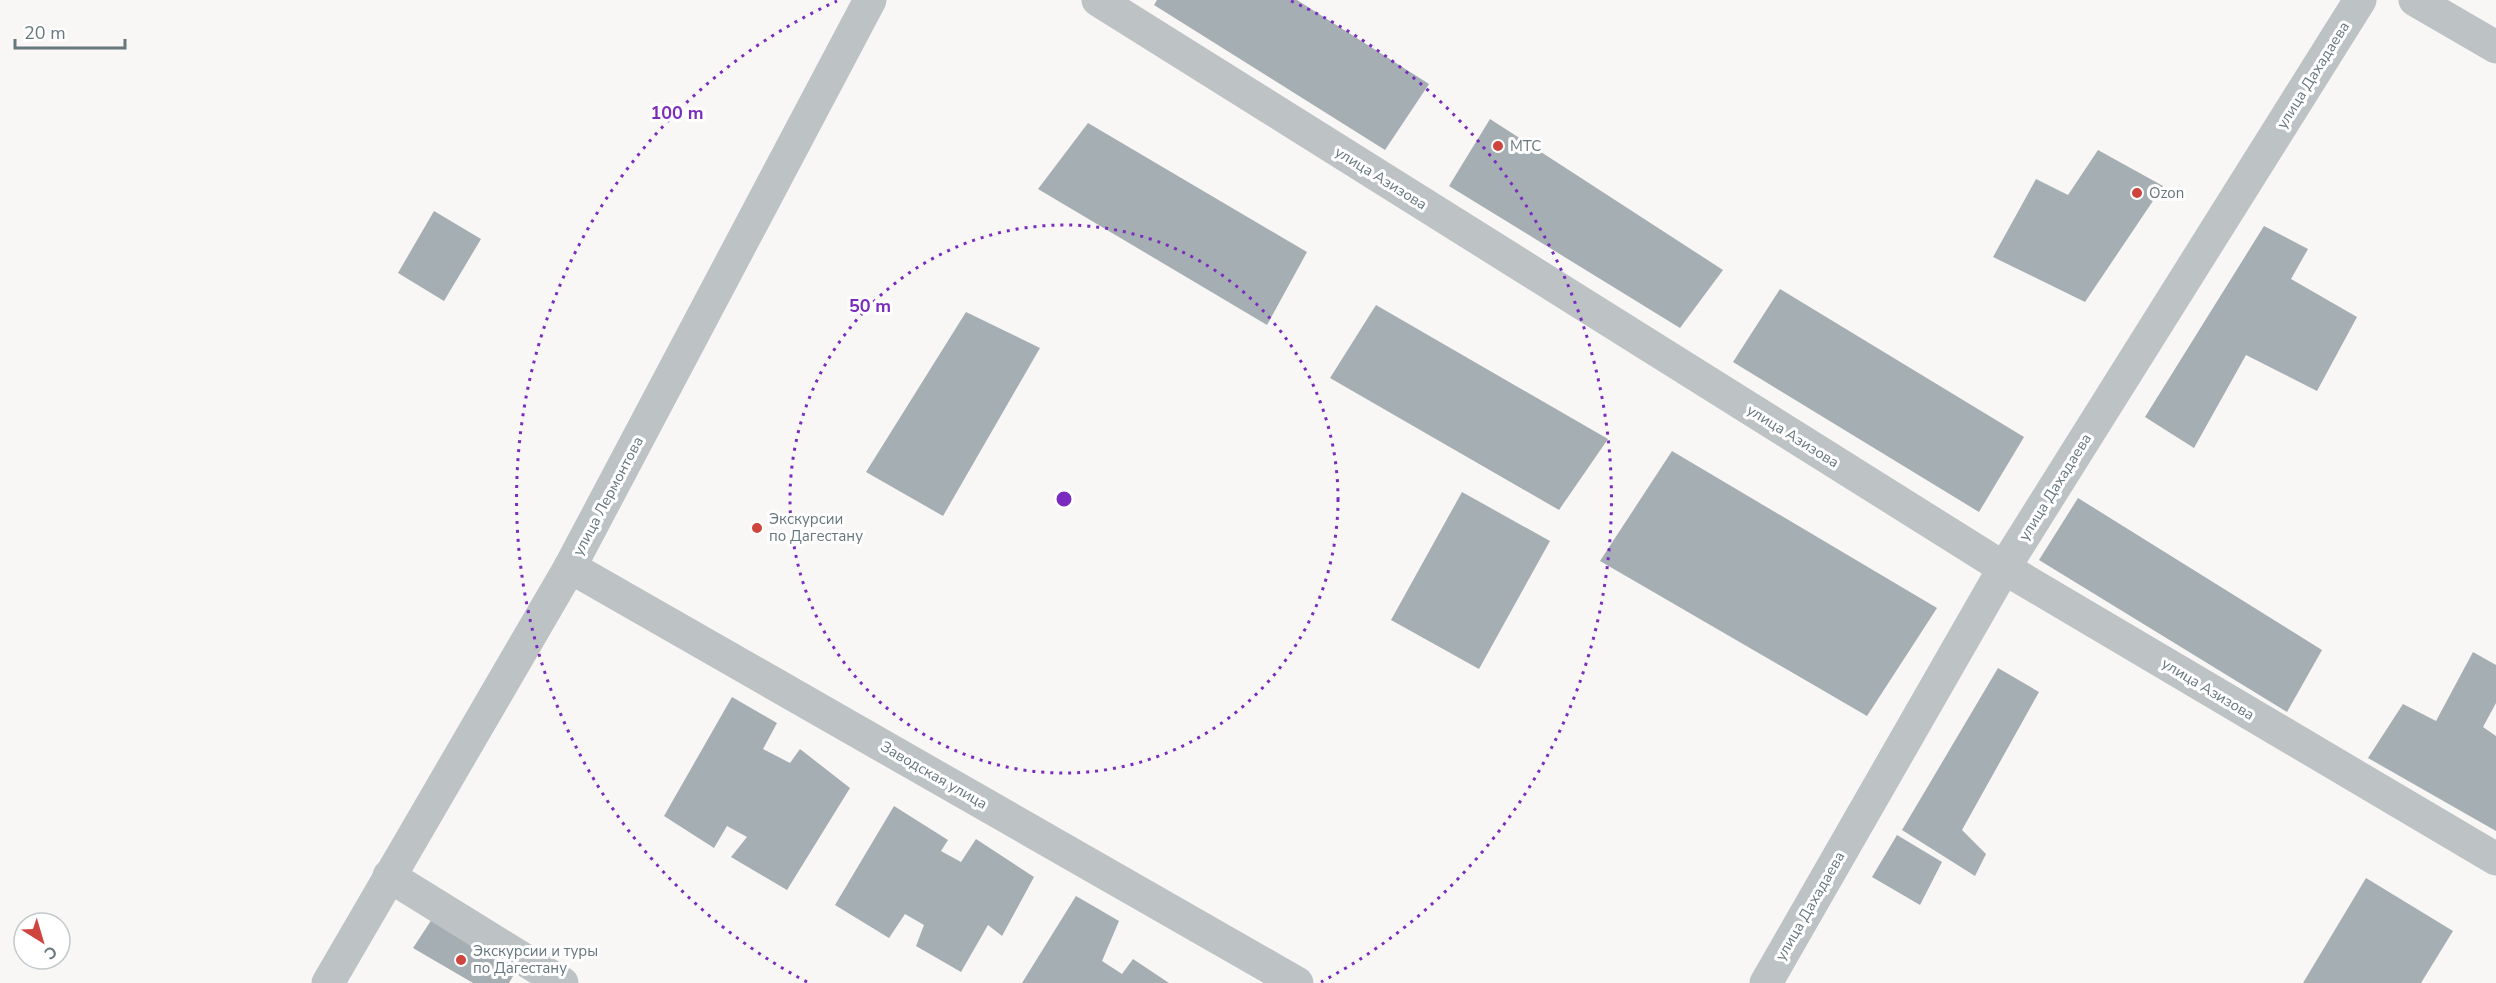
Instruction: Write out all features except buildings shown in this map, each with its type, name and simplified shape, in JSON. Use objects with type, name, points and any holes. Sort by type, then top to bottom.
[{"type":"street","name":"улица Лермонтова","points":[[328,983],[570,567],[870,0]]},
{"type":"street","name":"улица Азизова","points":[[1098,0],[2004,568],[2496,859]]},
{"type":"street","name":"улица Дахадаева","points":[[1766,983],[2004,568],[2360,0]]},
{"type":"street","points":[[2415,0],[2496,47]]},
{"type":"street","name":"Заводская улица","points":[[570,567],[1297,983]]},
{"type":"street","points":[[389,876],[562,983]]},
{"type":"place","name":"МТС","points":[[1498,146]]},
{"type":"place","name":"Ozon","points":[[2137,193]]},
{"type":"place","name":"Экскурсии по Дагестану","points":[[757,528]]},
{"type":"place","name":"Экскурсии и туры по Дагестану","points":[[461,960]]}]
